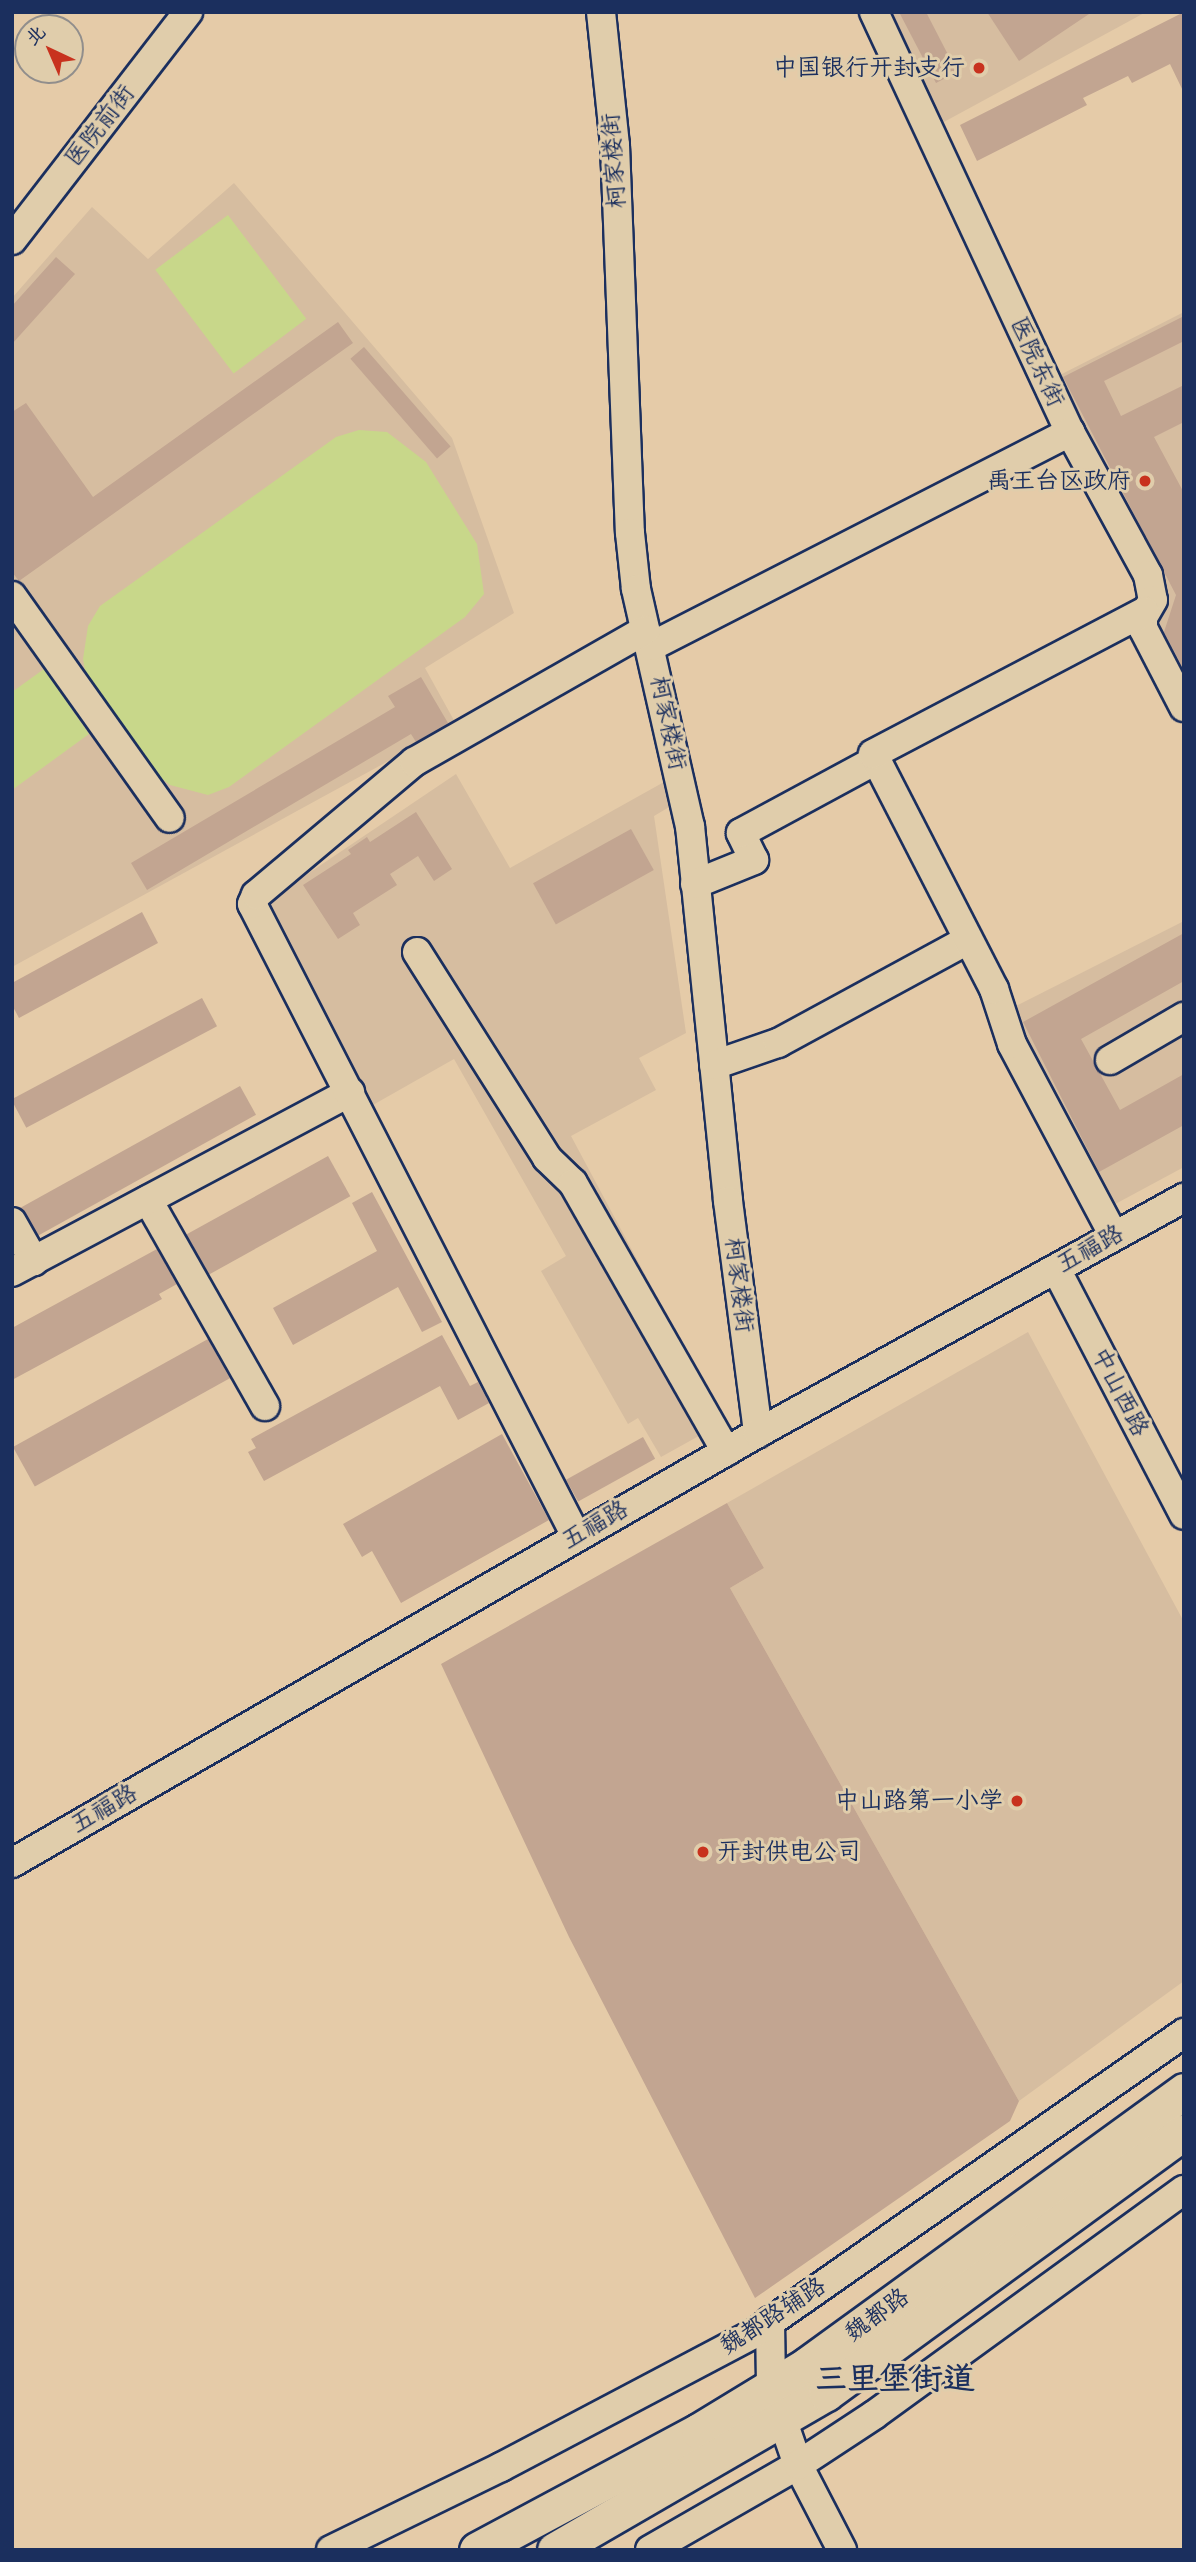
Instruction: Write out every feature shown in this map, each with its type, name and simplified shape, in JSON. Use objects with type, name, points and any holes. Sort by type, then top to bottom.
[{"type":"main road","name":"魏都路","points":[[477,2550],[699,2431],[771,2387],[867,2323],[1184,2091]]},
{"type":"main road","name":"魏都路","points":[[555,2550],[782,2420],[886,2351],[1184,2133]]},
{"type":"street","name":"医院前街","points":[[12,240],[188,12]]},
{"type":"street","name":"柯家楼街","points":[[601,12],[615,145],[630,534],[648,638],[690,826],[714,1065],[758,1433]]},
{"type":"street","name":"医院东街","points":[[874,12],[1070,432],[1148,575],[1153,590],[1145,611],[1143,628],[1184,707]]},
{"type":"street","points":[[576,1536],[252,904],[256,895],[414,762],[648,638],[1070,432]]},
{"type":"street","points":[[12,596],[170,818]]},
{"type":"street","points":[[1114,1236],[1012,1044],[993,989],[874,761],[876,749],[1145,611]]},
{"type":"street","points":[[695,884],[754,860],[741,833],[874,761]]},
{"type":"street","points":[[714,1065],[770,1046],[968,940]]},
{"type":"street","points":[[417,952],[540,1147],[573,1183],[726,1451]]},
{"type":"street","points":[[1110,1060],[1184,1017]]},
{"type":"street","points":[[12,1223],[23,1267],[351,1093]]},
{"type":"street","name":"五福路","points":[[12,1863],[576,1536],[1184,1198]]},
{"type":"street","points":[[148,1200],[265,1406]]},
{"type":"street","name":"中山西路","points":[[1056,1269],[1184,1514]]},
{"type":"street","name":"魏都路辅路","points":[[331,2550],[501,2467],[770,2321],[1184,2033]]},
{"type":"street","points":[[650,2550],[798,2465],[874,2415],[1184,2190]]},
{"type":"street","points":[[770,2321],[771,2387],[798,2465],[842,2550]]},
{"type":"shaded area","name":"中国银行开封支行","points":[[887,12],[1146,12],[942,123]]},
{"type":"shaded area","points":[[234,183],[452,438],[514,613],[425,668],[456,724],[12,967],[12,611],[30,599],[12,575],[12,298],[92,207],[148,259]]},
{"type":"shaded area","name":"禹王台区政府","points":[[1184,312],[1184,697],[1153,640],[1163,594],[1054,378]]},
{"type":"shaded area","points":[[456,774],[510,868],[664,782],[676,803],[654,816],[686,1033],[639,1058],[656,1090],[571,1136],[724,1422],[661,1457],[638,1418],[628,1424],[541,1271],[566,1256],[454,1059],[364,1110],[260,906]]},
{"type":"shaded area","points":[[1184,921],[1184,1167],[1106,1209],[1006,1011]]},
{"type":"shaded area","name":"中山路第一小学","points":[[1028,1332],[1184,1622],[1184,1981],[1019,2101],[730,1588],[764,1568],[727,1503]]},
{"type":"green space","points":[[228,215],[306,319],[234,374],[155,270]]},
{"type":"green space","points":[[359,430],[387,432],[426,462],[477,544],[484,594],[465,617],[229,787],[208,795],[170,785],[157,775],[87,682],[83,659],[88,626],[100,606],[336,437]]},
{"type":"green space","points":[[44,669],[89,734],[12,790],[12,692]]},
{"type":"building","points":[[899,12],[926,12],[957,72],[936,83]]},
{"type":"building","points":[[987,12],[1092,12],[1019,61]]},
{"type":"building","points":[[1184,12],[1184,93],[1170,64],[1132,83],[1128,76],[1083,98],[1087,105],[977,161],[960,125]]},
{"type":"building","points":[[56,257],[75,274],[12,344],[12,306]]},
{"type":"building","name":"禹王台区政府","points":[[1184,316],[1184,341],[1104,381],[1121,416],[1184,385],[1184,422],[1154,437],[1184,493],[1184,670],[1164,632],[1176,595],[1063,377]]},
{"type":"building","points":[[338,322],[353,343],[19,581],[12,572],[12,412],[26,403],[93,497]]},
{"type":"building","points":[[364,347],[451,447],[437,458],[350,359]]},
{"type":"building","points":[[421,677],[448,723],[416,742],[411,734],[147,890],[131,863],[395,707],[388,696]]},
{"type":"building","points":[[416,812],[452,869],[434,881],[418,856],[390,874],[397,885],[353,913],[360,925],[338,939],[303,885],[351,854],[348,850],[367,837],[370,842]]},
{"type":"building","points":[[631,829],[654,870],[556,924],[533,883]]},
{"type":"building","points":[[142,912],[158,943],[19,1018],[12,1005],[12,983]]},
{"type":"building","points":[[1184,933],[1184,981],[1081,1039],[1120,1110],[1184,1074],[1184,1125],[1099,1172],[1023,1022]]},
{"type":"building","points":[[202,998],[217,1026],[26,1128],[12,1099]]},
{"type":"building","points":[[240,1086],[256,1115],[35,1238],[19,1209]]},
{"type":"building","points":[[328,1156],[350,1196],[209,1275],[186,1235]]},
{"type":"building","points":[[372,1192],[442,1322],[422,1332],[398,1287],[293,1345],[273,1308],[377,1251],[352,1203]]},
{"type":"building","points":[[157,1249],[177,1284],[159,1294],[162,1299],[12,1380],[12,1328]]},
{"type":"building","points":[[442,1335],[470,1386],[478,1382],[489,1403],[458,1420],[440,1386],[264,1481],[248,1452],[256,1448],[251,1439]]},
{"type":"building","points":[[208,1339],[230,1378],[35,1486],[13,1447]]},
{"type":"building","points":[[502,1434],[549,1520],[401,1603],[372,1551],[362,1557],[343,1524]]},
{"type":"building","points":[[643,1437],[655,1459],[578,1502],[566,1480]]},
{"type":"building","name":"开封供电公司","points":[[727,1503],[764,1568],[730,1588],[1019,2101],[1010,2121],[755,2298],[569,1937],[441,1664]]},
{"type":"place","name":"中国银行开封支行","points":[[979,68]]},
{"type":"place","name":"禹王台区政府","points":[[1145,481]]},
{"type":"place","name":"中山路第一小学","points":[[1017,1801]]},
{"type":"place","name":"开封供电公司","points":[[703,1852]]},
{"type":"district","name":"三里堡街道","points":[[895,2378]]}]
